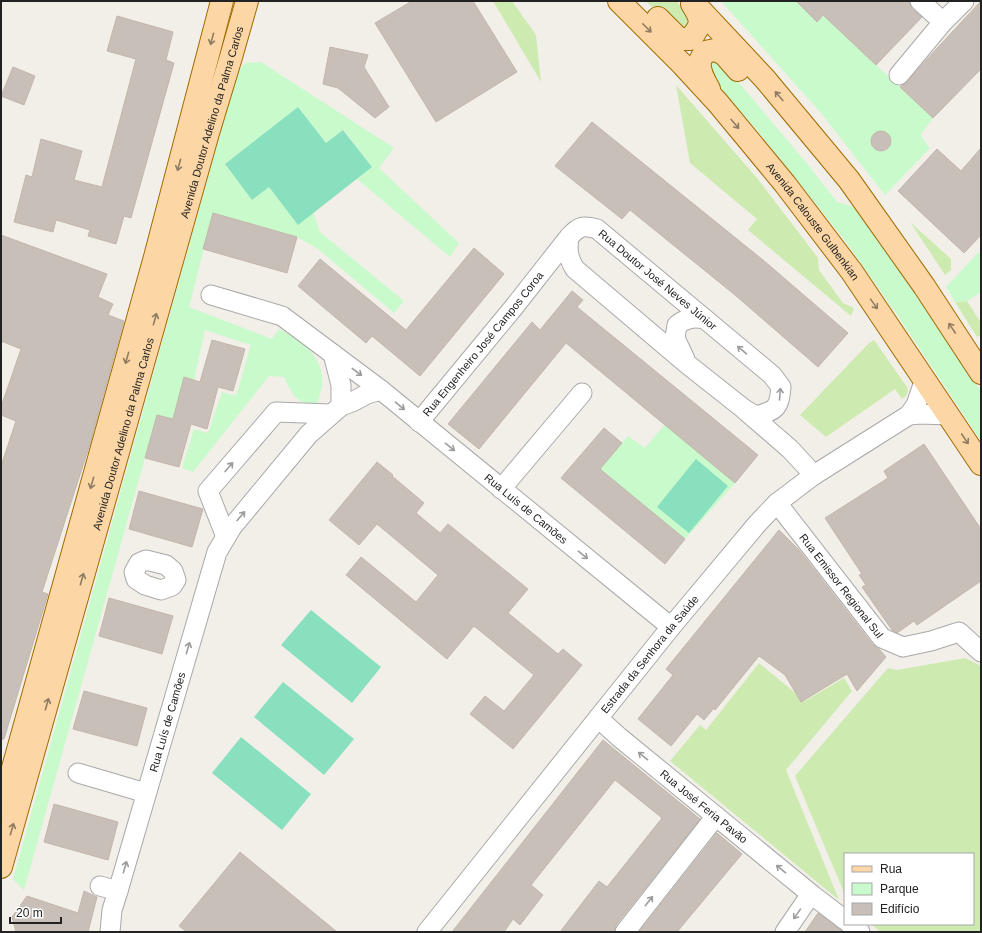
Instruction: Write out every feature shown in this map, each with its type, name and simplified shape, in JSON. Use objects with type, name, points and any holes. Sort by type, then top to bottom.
[{"type":"main road","name":"Avenida Doutor Adelino da Palma Carlos","points":[[1,811],[151,270],[222,1]]},
{"type":"main road","name":"Avenida Doutor Adelino da Palma Carlos","points":[[1,867],[201,155],[247,1]]},
{"type":"main road","name":"Avenida Calouste Gulbenkian","points":[[619,1],[682,64],[718,103],[785,184],[852,272],[981,464]]},
{"type":"main road","points":[[640,1],[679,39],[690,39],[699,29],[700,20],[691,1]]},
{"type":"main road","points":[[691,1],[765,79],[849,180],[924,286],[974,353],[981,373]]},
{"type":"main road","points":[[718,103],[704,81],[700,60],[705,52],[715,50],[724,54],[825,172],[849,180]]},
{"type":"street","points":[[920,1],[943,22]]},
{"type":"street","points":[[899,75],[943,22],[964,1]]},
{"type":"street","name":"Rua Doutor José Neves Júnior","points":[[744,409],[756,416],[770,412],[780,402],[781,387],[772,375],[597,229],[585,226],[576,230],[569,237],[567,246],[569,259],[575,269],[687,364],[744,409],[790,449],[814,475]]},
{"type":"street","name":"Rua Engenheiro José Campos Coroa","points":[[419,422],[569,237]]},
{"type":"street","points":[[547,266],[556,262],[566,263],[575,269]]},
{"type":"street","points":[[641,325],[660,328],[672,324],[678,310],[678,304],[674,293]]},
{"type":"street","name":"Rua Luís de Camões","points":[[211,295],[282,316],[381,390],[671,627]]},
{"type":"street","points":[[687,364],[675,338],[677,325],[684,320],[693,317],[705,319]]},
{"type":"street","points":[[333,354],[341,385],[335,410]]},
{"type":"street","points":[[909,415],[916,405],[925,379]]},
{"type":"street","name":"Rua Luís de Camões","points":[[110,932],[112,910],[109,888],[146,793],[217,552],[232,527],[309,434],[335,410],[367,394],[381,390]]},
{"type":"street","points":[[501,489],[582,393]]},
{"type":"street","name":"Rua Luís de Camões","points":[[226,536],[208,491],[276,412],[335,410]]},
{"type":"street","points":[[909,415],[948,414]]},
{"type":"street","name":"Estrada da Senhora da Saúde","points":[[427,932],[671,627],[777,502],[814,475],[909,415]]},
{"type":"street","name":"Rua Emissor Regional Sul","points":[[777,502],[882,638],[903,647],[931,641],[959,632],[981,652]]},
{"type":"street","points":[[176,580],[206,588]]},
{"type":"street","name":"Rua José Feria Pavão","points":[[598,718],[811,894],[844,919]]},
{"type":"street","points":[[78,772],[146,793]]},
{"type":"street","points":[[625,932],[716,816]]},
{"type":"street","points":[[785,932],[811,894]]},
{"type":"street","name":"Rua Luís de Camões","points":[[106,932],[112,910]]},
{"type":"street","points":[[851,925],[860,932]]},
{"type":"green space","points":[[493,1],[512,1],[536,35],[541,82]]},
{"type":"green space","points":[[646,1],[676,1],[686,12],[686,27],[679,30],[674,27]]},
{"type":"green space","points":[[721,1],[796,1],[817,21],[823,15],[933,118],[921,134],[922,138],[930,148],[885,195],[821,113]]},
{"type":"green space","points":[[711,61],[717,61],[729,71],[809,166],[837,202],[855,207],[981,391],[981,441],[896,313],[846,242],[757,130],[713,80],[707,66]]},
{"type":"green space","points":[[261,62],[394,148],[379,168],[459,243],[450,257],[357,179],[372,167],[344,130],[326,143],[298,107],[225,164],[252,200],[269,187],[298,224],[313,212],[320,232],[404,301],[394,313],[318,249],[297,237],[213,213],[189,307],[272,339],[279,329],[290,335],[300,342],[316,358],[322,378],[321,390],[317,403],[304,402],[299,400],[292,393],[284,377],[269,376],[193,472],[182,468],[194,429],[208,433],[222,392],[236,396],[251,345],[205,330],[194,380],[185,378],[173,419],[157,415],[24,890],[13,879],[237,73],[245,63]]},
{"type":"green space","points":[[676,85],[757,178],[818,258],[819,270],[843,303],[854,308],[851,316],[748,230],[757,219],[690,163]]},
{"type":"green space","points":[[298,107],[326,143],[343,130],[372,167],[298,225],[269,187],[252,200],[225,164]]},
{"type":"green space","points":[[910,222],[951,259],[951,270],[945,275]]},
{"type":"green space","points":[[981,250],[981,292],[967,301],[955,302],[946,287]]},
{"type":"green space","points":[[967,301],[981,323],[981,335],[977,337],[955,302]]},
{"type":"green space","points":[[874,340],[907,387],[908,391],[906,396],[902,399],[895,389],[826,437],[800,415],[868,344]]},
{"type":"green space","points":[[665,424],[735,483],[685,539],[600,469],[628,436],[645,448]]},
{"type":"green space","points":[[696,459],[728,486],[689,533],[657,507]]},
{"type":"green space","points":[[311,610],[381,667],[352,703],[281,645]]},
{"type":"green space","points":[[965,658],[981,666],[981,932],[881,932],[872,925],[974,925],[974,853],[844,853],[844,893],[795,776],[888,668],[897,670]]},
{"type":"green space","points":[[759,663],[805,701],[844,678],[852,691],[786,770],[839,900],[670,761],[700,725],[706,730]]},
{"type":"green space","points":[[283,682],[354,739],[324,775],[254,717]]},
{"type":"green space","points":[[241,737],[311,794],[282,830],[212,773]]},
{"type":"building","points":[[412,1],[473,1],[517,72],[436,122],[375,23]]},
{"type":"building","points":[[796,1],[909,1],[912,9],[922,17],[876,65],[823,15],[817,22]]},
{"type":"building","points":[[981,1],[981,69],[933,118],[900,87],[907,82]]},
{"type":"building","points":[[117,16],[173,32],[166,60],[174,63],[131,218],[124,216],[116,244],[88,236],[90,230],[56,220],[53,232],[14,222],[26,175],[32,177],[41,139],[82,151],[74,180],[102,187],[136,59],[107,51]]},
{"type":"building","points":[[330,47],[368,55],[364,67],[389,107],[375,118],[338,88],[323,84]]},
{"type":"building","points":[[13,67],[35,76],[24,105],[1,96]]},
{"type":"building","points":[[592,122],[763,260],[848,333],[818,367],[735,295],[630,210],[622,219],[555,166]]},
{"type":"building","points":[[881,131],[888,134],[891,141],[888,148],[881,151],[874,148],[871,141],[874,134]]},
{"type":"building","points":[[981,148],[981,235],[964,253],[898,191],[937,149],[961,171]]},
{"type":"building","points":[[213,213],[297,237],[287,273],[203,249]]},
{"type":"building","points":[[1,235],[107,274],[98,297],[113,304],[108,315],[124,321],[89,447],[42,592],[48,594],[4,739],[1,739],[1,466],[16,421],[1,415],[1,407],[21,349],[1,341]]},
{"type":"building","points":[[474,248],[504,274],[420,376],[372,336],[366,343],[298,286],[320,259],[406,330]]},
{"type":"building","points":[[572,291],[583,300],[577,307],[758,455],[735,483],[566,343],[479,449],[448,424],[532,322],[540,330]]},
{"type":"building","points":[[212,340],[245,349],[233,391],[218,387],[207,429],[191,424],[179,467],[145,458],[157,415],[173,419],[184,377],[200,382]]},
{"type":"building","points":[[604,428],[622,443],[600,469],[685,539],[665,564],[561,478]]},
{"type":"building","points":[[924,444],[981,529],[981,581],[917,625],[914,621],[897,633],[892,630],[862,587],[866,585],[859,575],[862,574],[825,518],[888,478],[884,471]]},
{"type":"building","points":[[377,462],[424,503],[416,513],[440,533],[448,524],[528,589],[508,613],[558,654],[563,649],[582,665],[513,749],[470,714],[485,696],[504,711],[534,675],[474,626],[447,659],[346,575],[361,557],[416,602],[438,575],[377,524],[359,545],[329,520]]},
{"type":"building","points":[[139,491],[203,509],[192,547],[129,529]]},
{"type":"building","points":[[779,530],[799,550],[873,645],[886,657],[857,691],[847,674],[801,702],[785,675],[759,656],[715,710],[714,708],[704,720],[697,714],[671,746],[638,719],[673,675],[666,669]]},
{"type":"building","points":[[109,598],[173,616],[162,654],[99,636]]},
{"type":"building","points":[[84,691],[147,708],[137,746],[73,729]]},
{"type":"building","points":[[603,740],[700,819],[616,925],[614,932],[560,932],[599,881],[607,887],[662,818],[615,780],[531,885],[543,895],[520,925],[513,919],[504,932],[452,932]]},
{"type":"building","points":[[54,804],[118,822],[108,860],[44,842]]},
{"type":"building","points":[[717,833],[742,854],[677,932],[639,932]]},
{"type":"building","points":[[240,852],[337,932],[187,932],[179,926]]},
{"type":"building","points":[[84,891],[97,897],[88,932],[16,932],[12,917],[27,896],[78,913]]},
{"type":"building","points":[[818,913],[841,930],[843,932],[805,932]]}]
